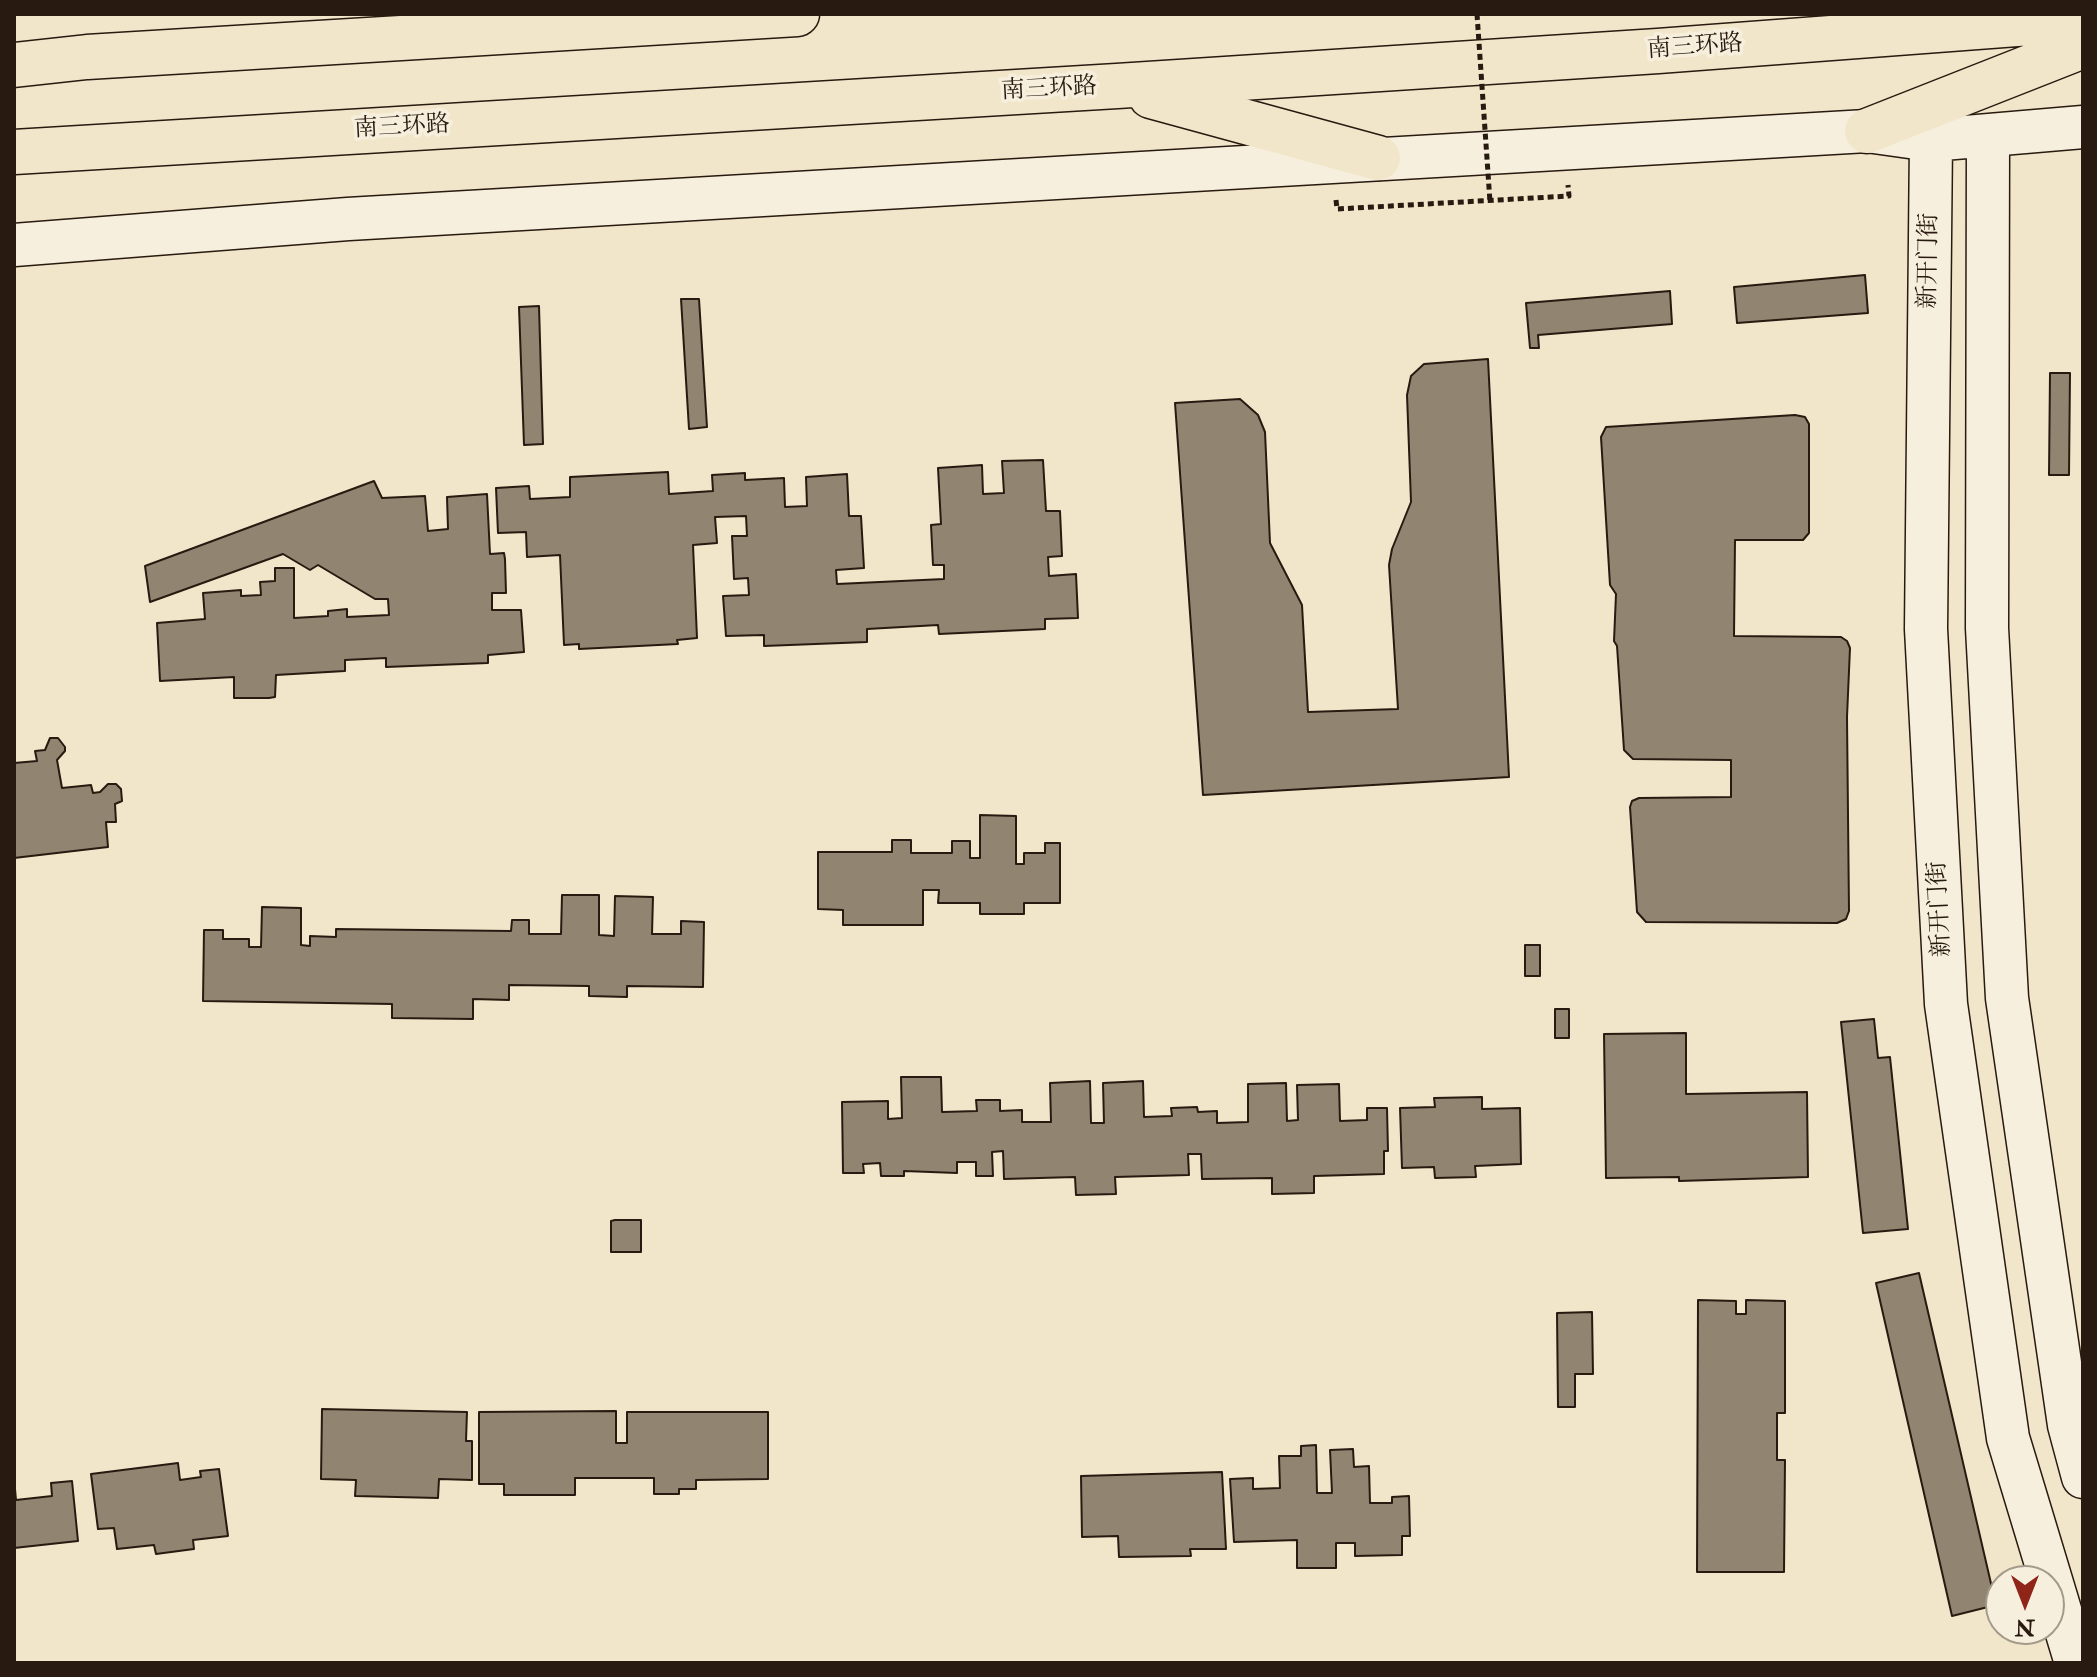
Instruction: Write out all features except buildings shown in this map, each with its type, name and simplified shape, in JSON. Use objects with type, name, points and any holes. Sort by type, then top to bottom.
[{"type":"highway","points":[[14,65],[87,57],[797,14]]},
{"type":"highway","name":"南三环路","points":[[14,152],[1117,86],[1658,51],[2083,19]]},
{"type":"highway","points":[[1867,131],[2083,46]]},
{"type":"highway","points":[[1117,86],[1378,158]]},
{"type":"street","points":[[14,245],[348,219],[1378,158],[1867,131],[1931,140],[2083,127]]},
{"type":"street","points":[[1988,135],[1987,628],[2007,998],[2069,1425],[2083,1477]]},
{"type":"street","name":"新开门街","points":[[1931,140],[1926,629],[1946,1004],[2008,1438],[2076,1663]]},
{"type":"path","points":[[1477,14],[1490,202]]},
{"type":"path","points":[[1337,209],[1569,196]]}]
